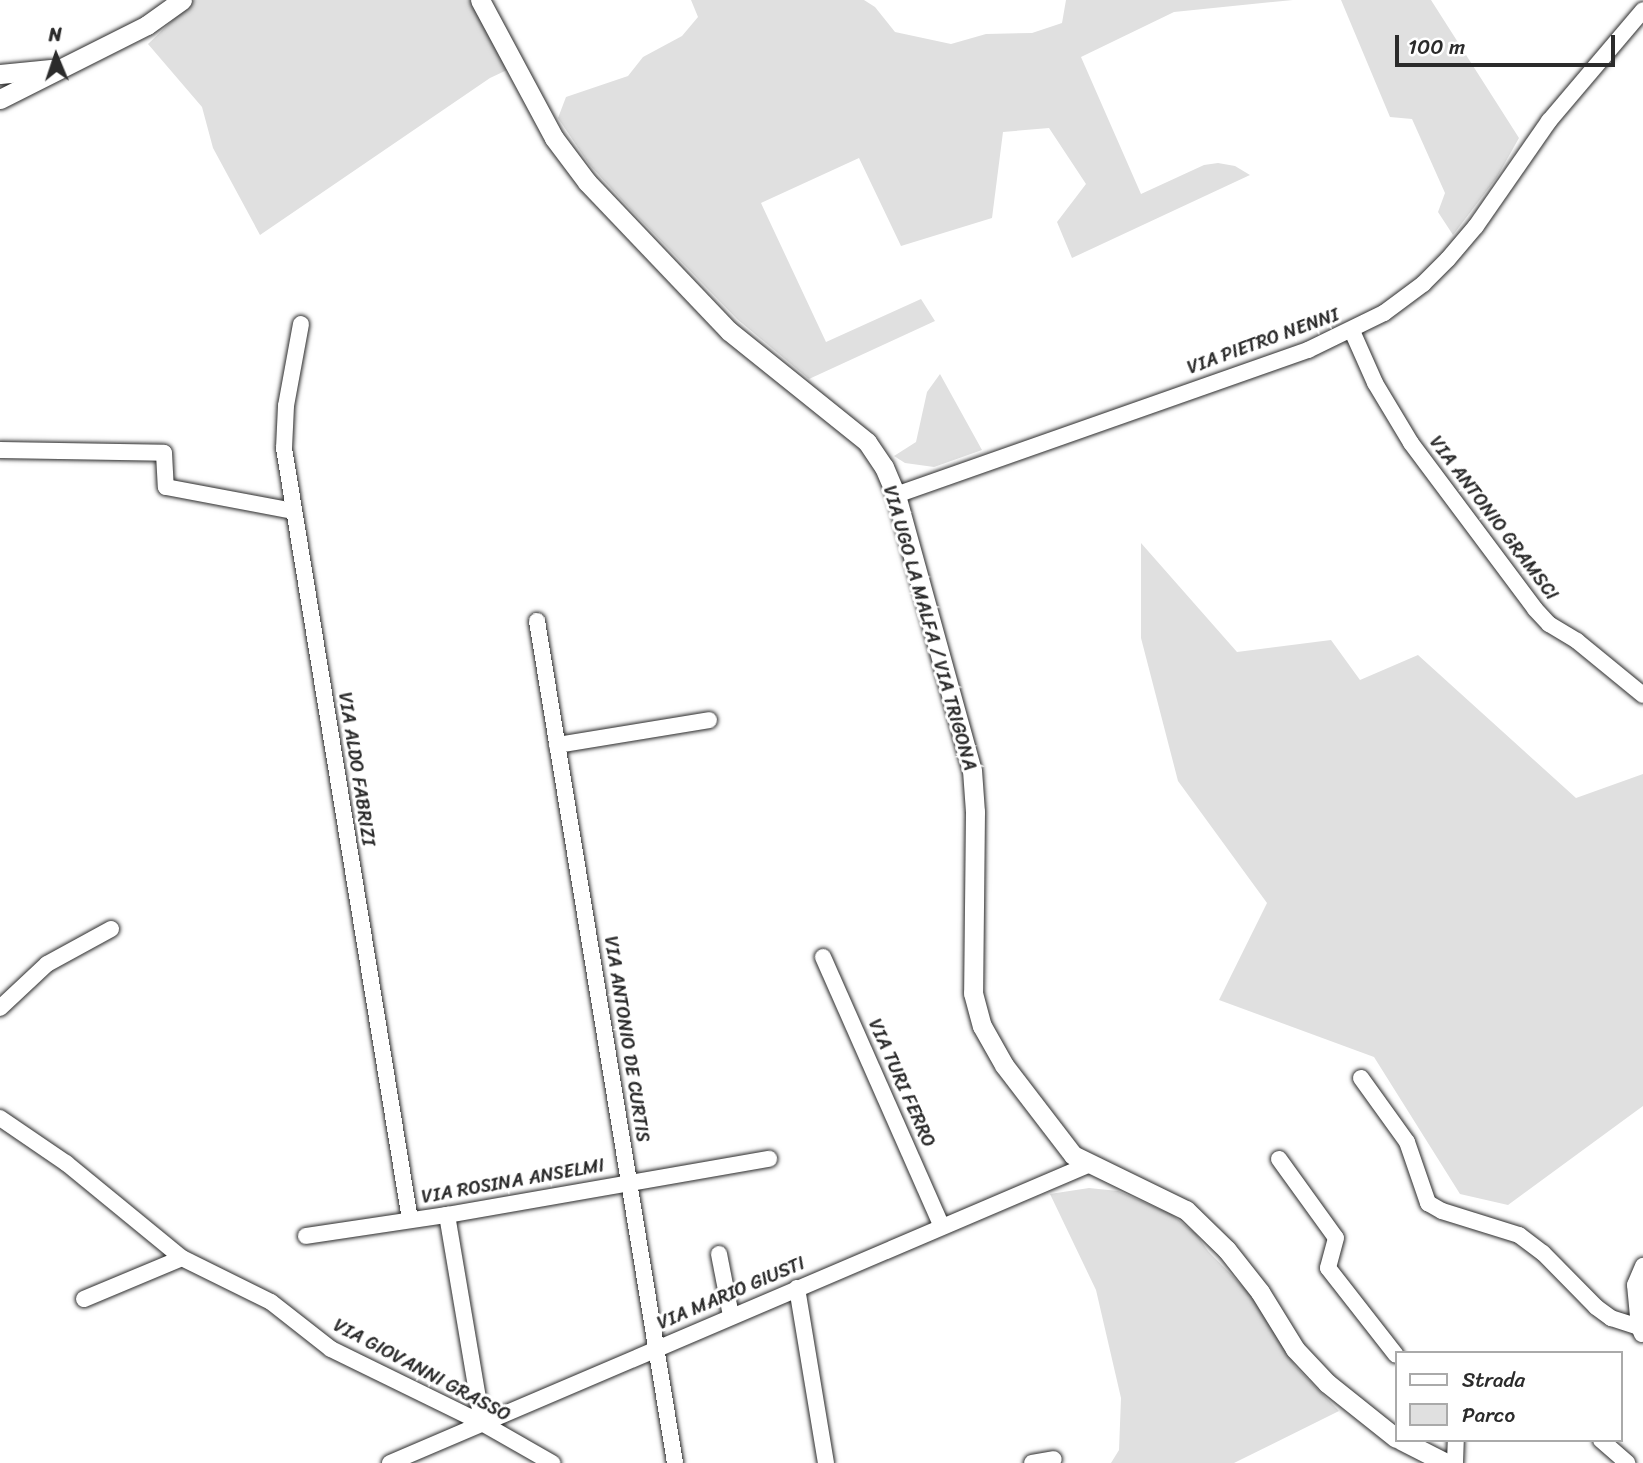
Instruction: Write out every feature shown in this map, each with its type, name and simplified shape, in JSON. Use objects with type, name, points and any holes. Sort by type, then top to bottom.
[{"type":"street","points":[[0,99],[25,79],[62,68],[147,25],[182,0]]},
{"type":"street","name":"VIA UGO LA MALFA / VIA TRIGONA","points":[[480,0],[554,138],[587,181],[729,331],[867,442],[884,467],[896,495],[972,770],[975,812],[973,993],[982,1026],[1004,1065],[1073,1155],[1186,1210],[1227,1250],[1260,1292],[1295,1349],[1327,1383],[1394,1436]]},
{"type":"street","name":"VIA PIETRO NENNI","points":[[896,495],[1308,350],[1352,331],[1423,284],[1448,259],[1476,226],[1549,121],[1643,10]]},
{"type":"street","points":[[0,74],[25,79]]},
{"type":"street","name":"VIA ALDO FABRIZI","points":[[301,324],[283,429],[293,511],[410,1220]]},
{"type":"street","name":"VIA ANTONIO GRAMSCI","points":[[1352,331],[1375,383],[1411,443],[1535,610],[1549,624],[1577,641],[1643,695]]},
{"type":"street","points":[[0,450],[164,453],[166,487],[293,511]]},
{"type":"street","name":"VIA ANTONIO DE CURTIS","points":[[537,621],[675,1463]]},
{"type":"street","points":[[557,746],[709,720]]},
{"type":"street","points":[[0,1007],[47,964],[111,929]]},
{"type":"street","name":"VIA TURI FERRO","points":[[823,957],[942,1225]]},
{"type":"street","points":[[1361,1078],[1407,1142],[1429,1203],[1442,1211],[1519,1235],[1543,1253],[1596,1307],[1611,1318],[1641,1331]]},
{"type":"street","name":"VIA GIOVANNI GRASSO","points":[[0,1118],[66,1163],[182,1258],[271,1302],[331,1349],[482,1423],[552,1463]]},
{"type":"street","name":"VIA ROSINA ANSELMI","points":[[306,1236],[447,1215],[629,1181],[769,1159]]},
{"type":"street","points":[[1279,1159],[1336,1238],[1328,1268],[1394,1352]]},
{"type":"street","name":"VIA MARIO GIUSTI","points":[[390,1463],[1090,1164]]},
{"type":"street","points":[[447,1215],[482,1423]]},
{"type":"street","points":[[719,1254],[731,1316]]},
{"type":"street","points":[[84,1299],[182,1258]]},
{"type":"street","points":[[1641,1331],[1635,1285],[1637,1273],[1643,1266]]},
{"type":"street","points":[[797,1288],[825,1463]]},
{"type":"street","points":[[1405,1442],[1446,1463]]},
{"type":"street","points":[[1455,1463],[1456,1442]]},
{"type":"street","points":[[1603,1442],[1627,1463]]},
{"type":"street","points":[[1032,1463],[1054,1459]]},
{"type":"green space","points":[[194,0],[470,0],[507,70],[490,78],[260,235],[213,148],[202,107],[148,44]]},
{"type":"green space","points":[[691,0],[864,0],[875,7],[895,32],[951,44],[986,34],[1032,33],[1062,23],[1066,0],[1293,0],[1174,12],[1081,57],[1141,194],[1204,165],[1218,163],[1235,166],[1250,175],[1072,258],[1057,222],[1086,184],[1049,128],[1003,132],[992,218],[901,246],[859,158],[761,203],[826,342],[921,299],[935,321],[809,379],[737,319],[630,209],[589,164],[558,118],[566,97],[628,76],[643,57],[682,36],[698,17]]},
{"type":"green space","points":[[1341,0],[1431,0],[1519,138],[1497,177],[1453,235],[1438,212],[1445,193],[1412,119],[1390,117]]},
{"type":"green space","points":[[940,374],[982,450],[934,467],[905,463],[894,456],[916,442],[927,392]]},
{"type":"green space","points":[[1141,543],[1237,652],[1331,640],[1360,680],[1418,655],[1576,798],[1643,774],[1643,1106],[1508,1205],[1460,1194],[1374,1057],[1219,1000],[1267,903],[1178,781],[1141,638]]},
{"type":"green space","points":[[1089,1188],[1118,1191],[1171,1214],[1196,1234],[1208,1251],[1251,1295],[1295,1366],[1339,1411],[1234,1463],[1111,1463],[1119,1450],[1121,1398],[1096,1290],[1050,1194]]}]
